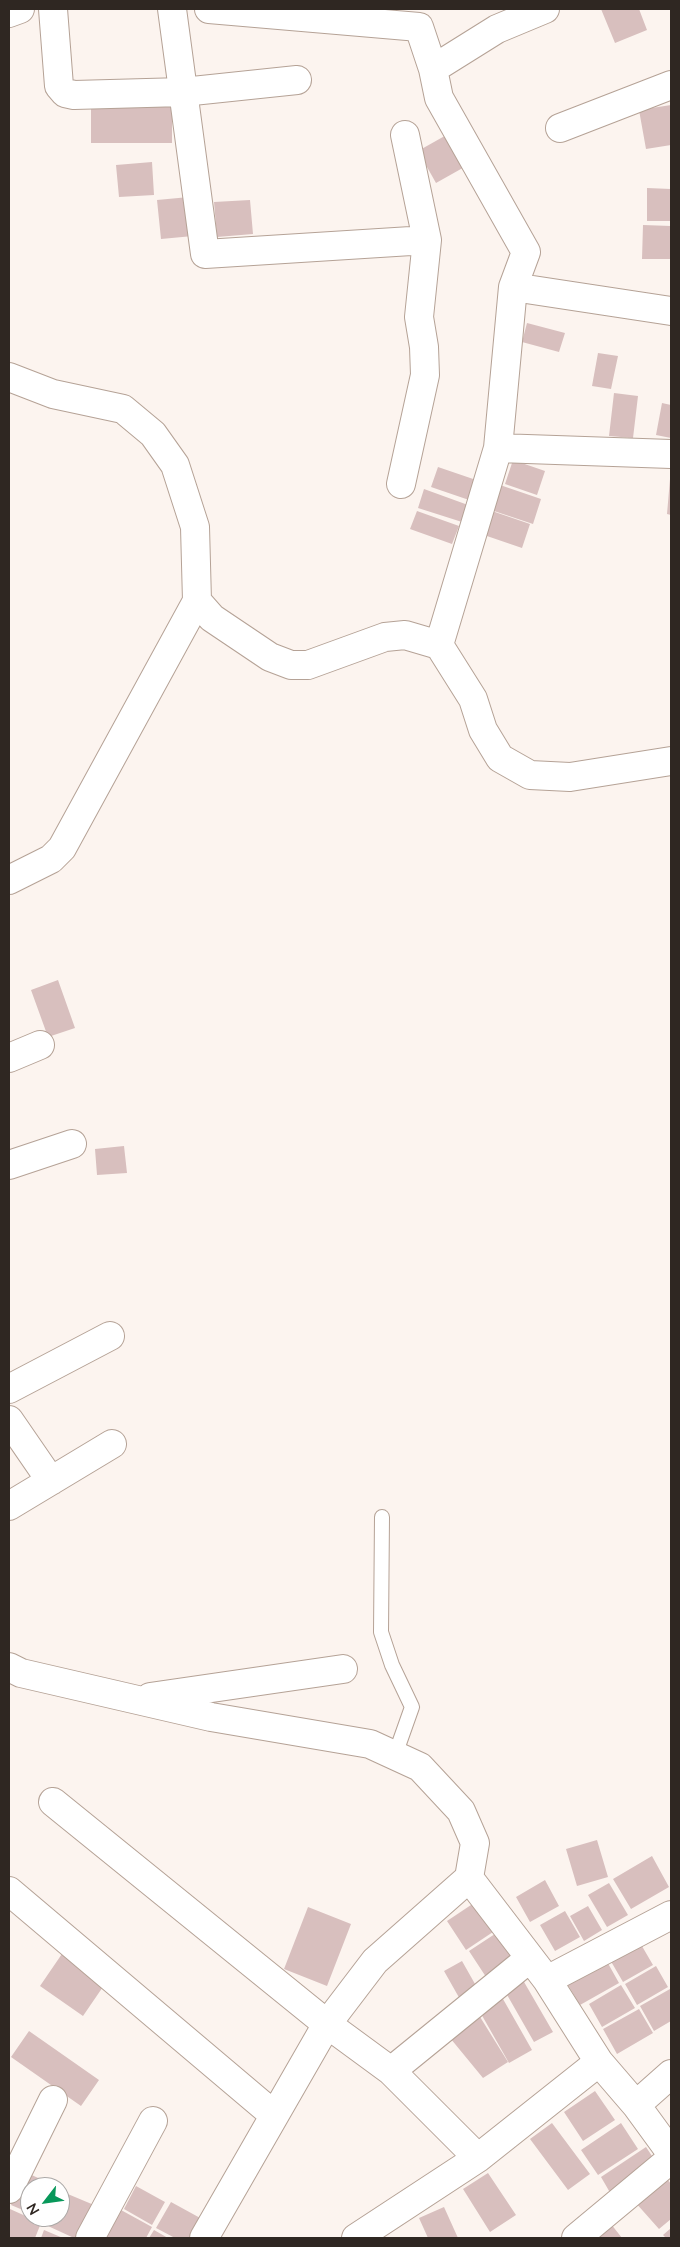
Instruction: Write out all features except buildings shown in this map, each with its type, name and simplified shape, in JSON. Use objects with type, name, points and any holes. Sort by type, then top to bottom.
[{"type":"street","points":[[9,13],[20,9]]},
{"type":"street","points":[[52,9],[59,86],[65,93],[74,95],[183,92],[296,80]]},
{"type":"street","points":[[172,9],[205,254],[426,240]]},
{"type":"street","points":[[208,9],[420,27],[433,69],[438,98],[526,252],[513,287],[498,448],[439,646]]},
{"type":"street","points":[[433,69],[492,19],[545,9]]},
{"type":"street","points":[[560,128],[671,85]]},
{"type":"street","points":[[401,484],[425,375],[424,347],[419,317],[426,240],[405,135]]},
{"type":"street","points":[[513,287],[671,311]]},
{"type":"street","points":[[9,377],[53,394],[123,409],[153,434],[175,465],[195,527],[198,601],[62,848],[52,859],[9,880]]},
{"type":"street","points":[[498,448],[671,454]]},
{"type":"street","points":[[198,601],[212,618],[270,657],[291,665],[308,664],[385,637],[405,635],[439,646],[473,699],[483,730],[500,758],[530,776],[570,777],[671,762]]},
{"type":"street","points":[[9,1058],[40,1045]]},
{"type":"street","points":[[9,1165],[72,1144]]},
{"type":"street","points":[[9,1389],[110,1336]]},
{"type":"street","points":[[9,1420],[51,1481]]},
{"type":"street","points":[[9,1506],[112,1444]]},
{"type":"street","points":[[9,1667],[21,1673],[211,1716],[370,1744],[420,1767],[461,1811],[475,1843],[469,1878],[375,1961],[326,2024],[204,2238]]},
{"type":"street","points":[[139,1700],[169,1693],[278,1680],[343,1669]]},
{"type":"street","points":[[53,1802],[326,2024],[391,2071],[478,2158]]},
{"type":"street","points":[[469,1878],[546,1980],[599,2062],[636,2105],[671,2152]]},
{"type":"street","points":[[9,1891],[274,2115]]},
{"type":"street","points":[[546,1980],[671,1915]]},
{"type":"street","points":[[391,2071],[530,1958]]},
{"type":"street","points":[[356,2238],[478,2158],[599,2062]]},
{"type":"street","points":[[636,2105],[671,2074]]},
{"type":"street","points":[[9,2189],[53,2100]]},
{"type":"street","points":[[90,2238],[153,2121]]},
{"type":"street","points":[[576,2238],[671,2159]]},
{"type":"lane","points":[[382,1518],[381,1632],[392,1665],[412,1707],[395,1755]]}]
